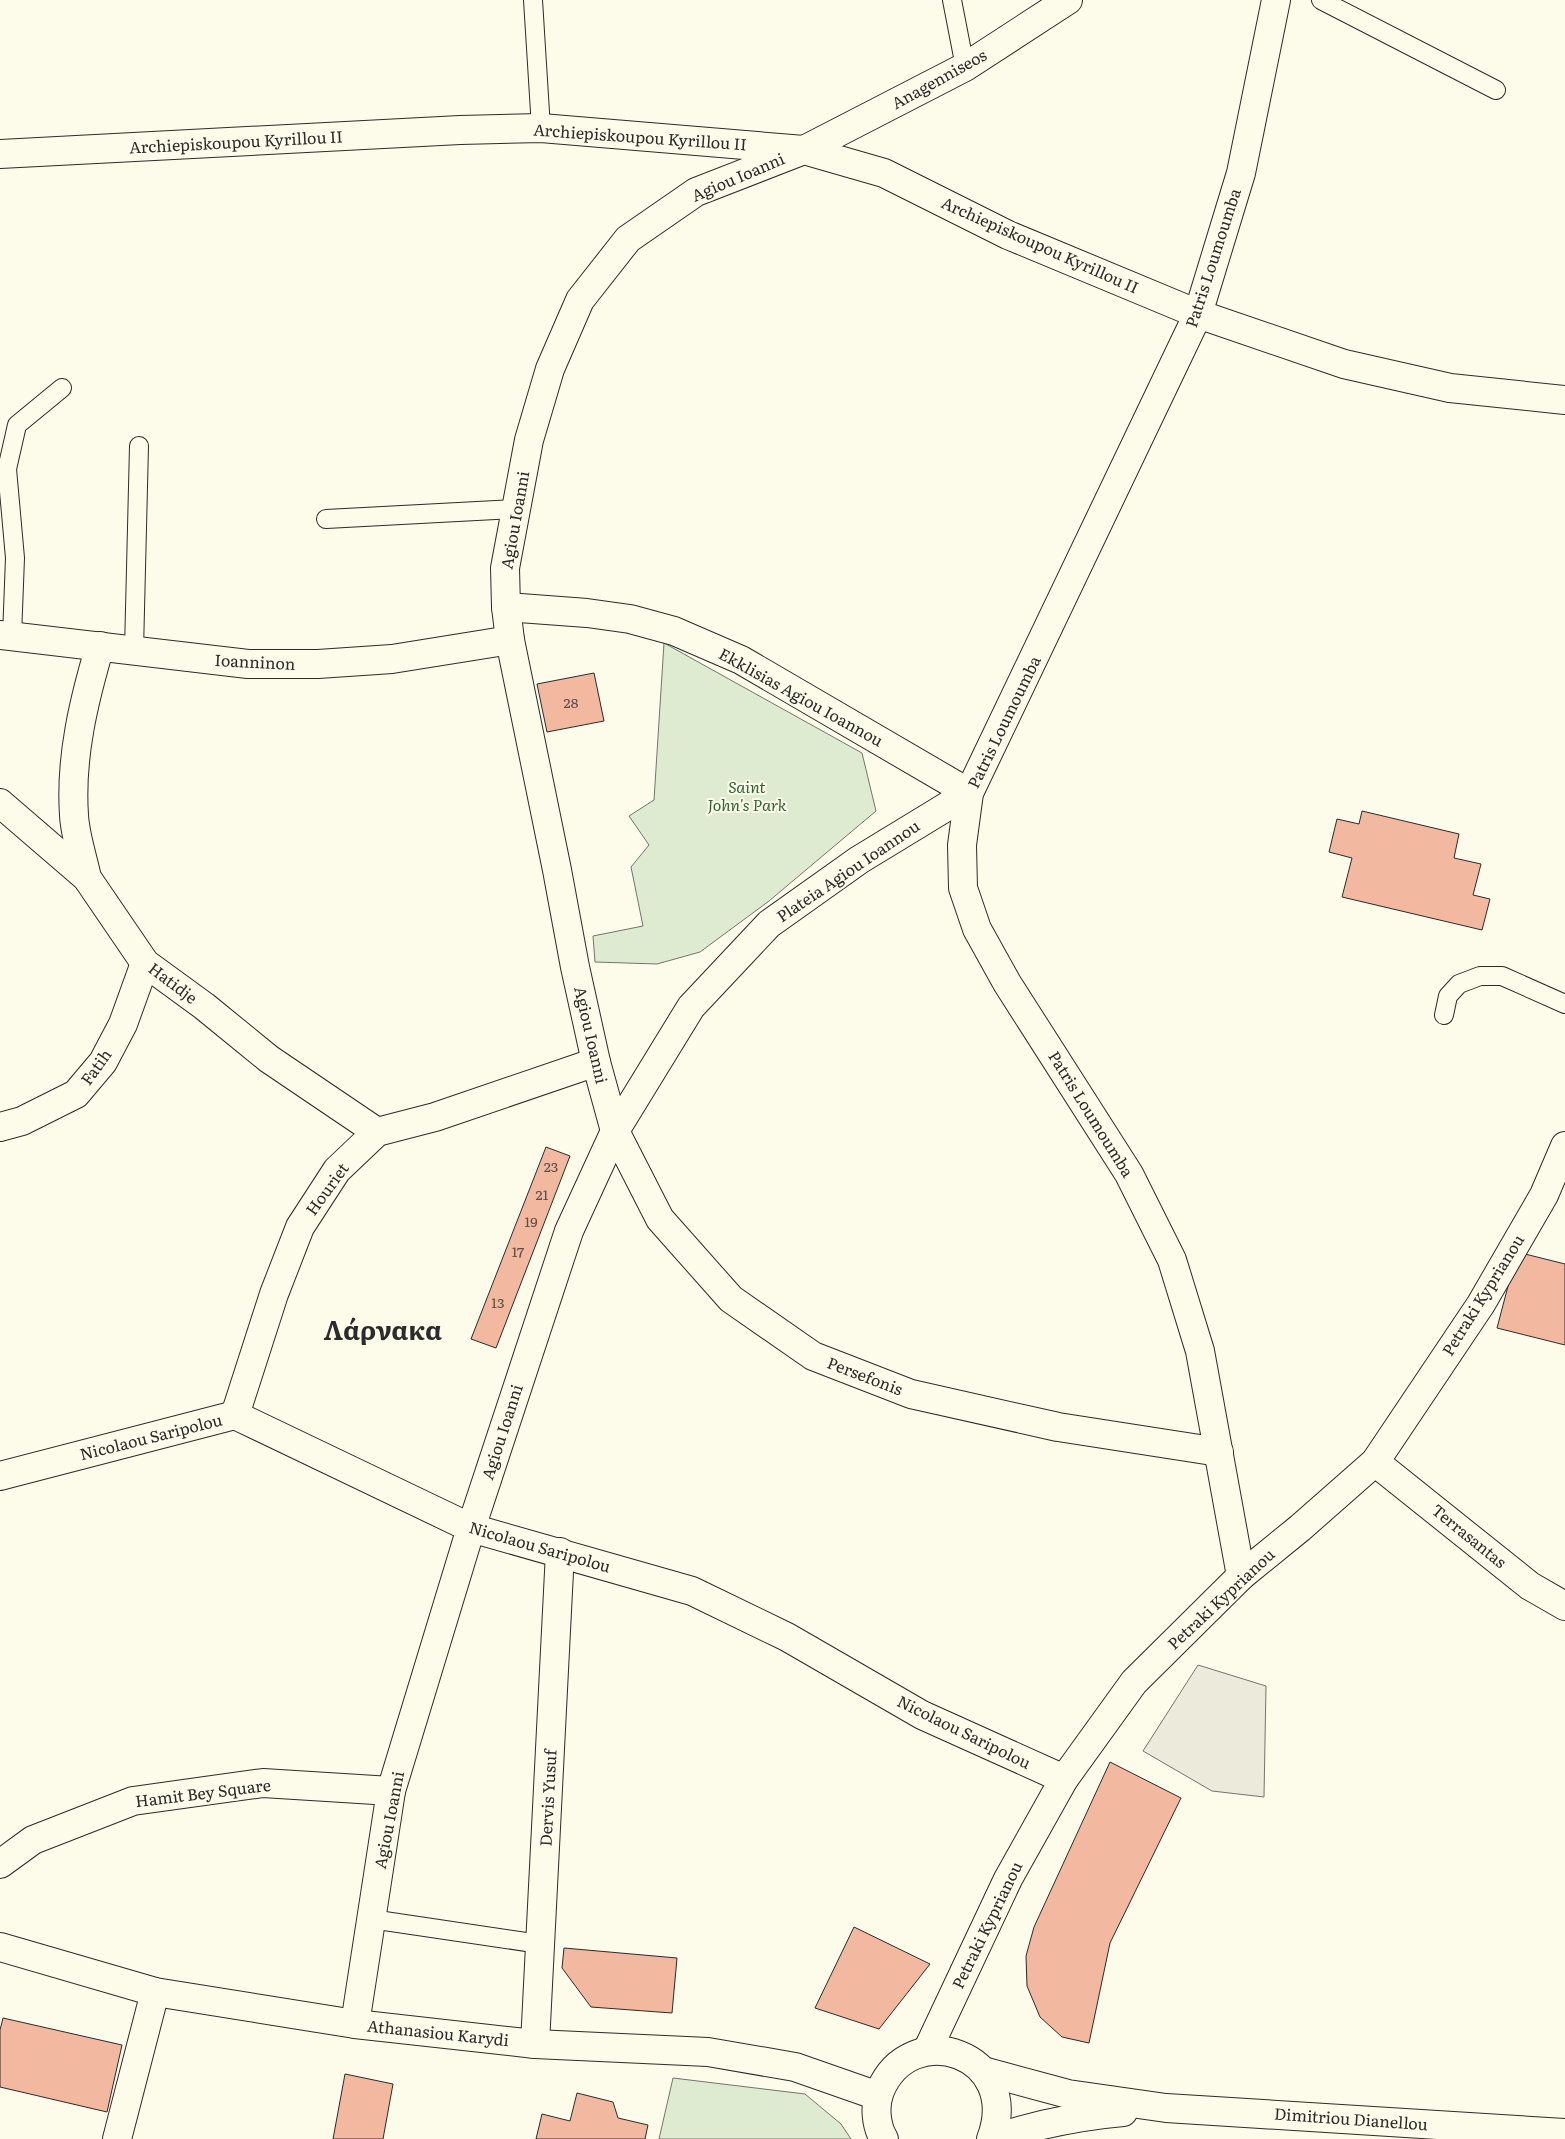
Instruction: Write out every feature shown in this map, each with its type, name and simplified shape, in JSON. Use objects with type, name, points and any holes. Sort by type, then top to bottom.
[{"type":"street","name":"Anagenniseos","points":[[804,150],[966,67],[1068,0]]},
{"type":"street","name":"Patris Loumoumba","points":[[1241,1576],[1200,1352],[1172,1260],[1129,1174],[1007,983],[977,929],[963,888],[962,845],[969,793],[1198,314],[1241,173],[1276,0]]},
{"type":"street","name":"Archiepiskoupou Kyrillou II","points":[[0,154],[460,130],[541,128],[804,150],[884,173],[1008,234],[1198,314],[1344,364],[1450,388],[1565,400]]},
{"type":"street","name":"Agiou Ioanni","points":[[355,2024],[391,1791],[471,1528],[568,1231],[614,1131],[596,1062],[575,967],[510,640],[506,607],[505,568],[529,440],[550,369],[580,300],[628,239],[696,192],[804,150]]},
{"type":"street","name":"Ekklisias Agiou Ioannou","points":[[506,607],[587,613],[630,619],[674,631],[741,660],[969,793]]},
{"type":"street","name":"Ioanninon","points":[[6,636],[248,664],[318,664],[392,659],[510,640]]},
{"type":"street","points":[[87,878],[74,816],[75,754],[88,688],[100,646]]},
{"type":"street","name":"Plateia Agiou Ioannou","points":[[614,1131],[690,1007],[769,924],[859,860],[969,793]]},
{"type":"street","name":"Hatidje","points":[[0,802],[87,878],[145,963],[204,1006],[269,1059],[377,1132]]},
{"type":"street","name":"Fatih","points":[[0,1127],[22,1120],[76,1094],[103,1062],[123,1024],[145,963]]},
{"type":"street","name":"Houriet","points":[[235,1416],[274,1294],[300,1227],[337,1170],[377,1132],[435,1117],[596,1062]]},
{"type":"street","name":"Persefonis","points":[[614,1131],[660,1219],[731,1299],[813,1356],[911,1394],[1058,1427],[1219,1452]]},
{"type":"street","name":"Petraki Kyprianou","points":[[927,2051],[1008,1879],[1064,1779],[1134,1682],[1241,1576],[1300,1528],[1375,1462],[1481,1304],[1544,1195],[1565,1146]]},
{"type":"street","name":"Nicolaou Saripolou","points":[[0,1476],[235,1416],[471,1528],[692,1591],[787,1637],[922,1715],[1064,1779]]},
{"type":"street","name":"Terrasantas","points":[[1375,1462],[1530,1586],[1565,1606]]},
{"type":"street","name":"Dervis Yusuf","points":[[535,2044],[560,1552]]},
{"type":"street","name":"Hamit Bey Square","points":[[0,1864],[33,1840],[133,1801],[263,1782],[391,1791]]},
{"type":"street","name":"Athanasiou Karydi","points":[[0,1947],[155,1992],[355,2024],[535,2044],[708,2052],[795,2067],[878,2096]]},
{"type":"street","points":[[118,2139],[155,1992]]},
{"type":"street","points":[[884,2139],[876,2114],[878,2096],[884,2080],[896,2067],[910,2057],[927,2051],[947,2051],[966,2057],[982,2070],[993,2088],[998,2105],[997,2123],[992,2139]]},
{"type":"street","name":"Dimitriou Dianellou","points":[[982,2070],[1068,2094],[1166,2108],[1565,2133]]},
{"type":"street","name":"Dimitriou Dianellou","points":[[992,2139],[1029,2127],[1064,2120],[1166,2108]]},
{"type":"lane","points":[[533,0],[541,128]]},
{"type":"lane","points":[[952,0],[966,67]]},
{"type":"lane","points":[[1321,0],[1496,90]]},
{"type":"lane","points":[[6,636],[15,558],[7,469],[17,425],[62,388]]},
{"type":"lane","points":[[134,650],[139,446]]},
{"type":"lane","points":[[326,519],[516,509]]},
{"type":"lane","points":[[1444,1014],[1448,996],[1459,984],[1480,976],[1502,976],[1565,1004]]},
{"type":"lane","points":[[371,1919],[540,1944]]},
{"type":"green space","name":"Saint John's Park","points":[[664,643],[862,753],[876,811],[769,901],[700,952],[657,964],[595,962],[593,936],[643,926],[631,867],[649,845],[629,816],[654,800]]},
{"type":"green space","points":[[673,2078],[805,2094],[841,2124],[851,2139],[659,2139]]},
{"type":"shaded area","points":[[1198,1665],[1266,1686],[1264,1797],[1212,1791],[1143,1751]]},
{"type":"building","points":[[594,673],[604,721],[547,732],[537,684]]},
{"type":"building","points":[[1362,811],[1459,834],[1454,858],[1481,864],[1473,895],[1490,899],[1482,930],[1342,897],[1352,858],[1329,852],[1337,819],[1359,824]]},
{"type":"building","points":[[546,1147],[570,1156],[496,1348],[471,1339]]},
{"type":"building","points":[[1517,1252],[1565,1264],[1565,1345],[1497,1328]]},
{"type":"building","points":[[1110,1762],[1181,1798],[1110,1943],[1089,2043],[1062,2037],[1040,2017],[1027,1986],[1026,1956],[1034,1927]]},
{"type":"building","points":[[854,1927],[930,1964],[879,2029],[815,2008]]},
{"type":"building","points":[[564,1948],[677,1958],[672,2013],[591,2007],[562,1968]]},
{"type":"building","points":[[3,2018],[122,2045],[107,2112],[0,2087],[0,2030]]},
{"type":"building","points":[[345,2074],[393,2084],[383,2139],[333,2139]]},
{"type":"building","points":[[577,2093],[613,2102],[618,2118],[648,2125],[645,2139],[536,2139],[542,2114],[570,2121]]},
{"type":"district","name":"Λάρνακα","points":[[383,1331]]}]
